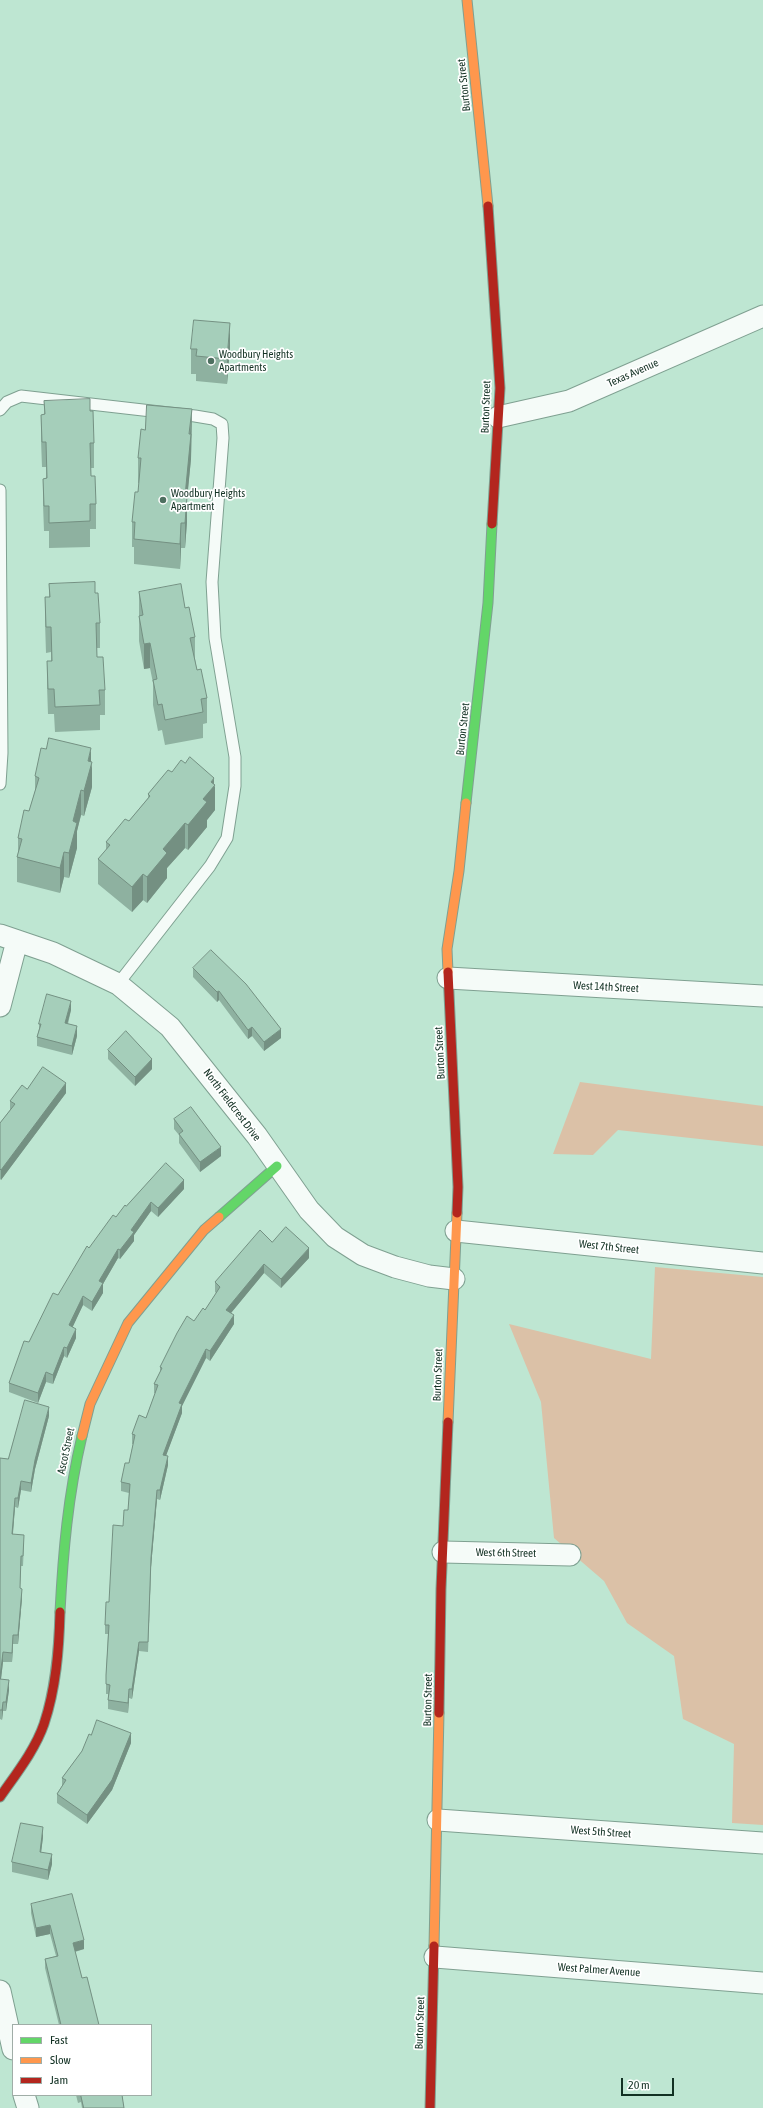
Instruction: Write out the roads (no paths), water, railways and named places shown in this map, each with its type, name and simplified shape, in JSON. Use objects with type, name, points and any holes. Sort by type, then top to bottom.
[{"type":"street","name":"Burton Street","points":[[430,2108],[435,1957],[443,1552],[458,1187],[447,949],[459,871],[488,603],[500,388],[491,235],[467,0]]},
{"type":"street","name":"Texas Avenue","points":[[498,417],[569,401],[763,316]]},
{"type":"street","name":"North Fieldcrest Drive","points":[[8,938],[53,953],[118,984],[170,1027],[248,1124],[309,1210],[335,1237],[363,1255],[395,1267],[429,1276],[454,1279]]},
{"type":"street","points":[[0,1006],[8,938]]},
{"type":"street","name":"West 14th Street","points":[[448,978],[763,996]]},
{"type":"street","name":"Ascot Street","points":[[0,1797],[25,1761],[44,1725],[54,1685],[59,1643],[64,1540],[73,1473],[90,1404],[128,1323],[204,1230],[277,1166]]},
{"type":"street","name":"West 7th Street","points":[[456,1231],[763,1263]]},
{"type":"street","name":"West 6th Street","points":[[443,1552],[570,1555]]},
{"type":"street","name":"West 5th Street","points":[[438,1820],[763,1843]]},
{"type":"street","name":"West Palmer Avenue","points":[[435,1957],[763,1983]]},
{"type":"street","points":[[0,1990],[12,2044]]},
{"type":"street","points":[[24,2096],[28,2108]]},
{"type":"lane","points":[[0,410],[7,402],[21,396],[39,397],[195,416],[213,419],[222,424],[223,438],[212,582],[215,638],[235,757],[235,786],[227,838],[210,866],[118,984]]},
{"type":"lane","points":[[0,490],[2,753],[0,784]]},
{"type":"place","name":"Woodbury Heights Apartments","points":[[211,361]]},
{"type":"place","name":"Woodbury Heights Apartment","points":[[163,500]]}]
